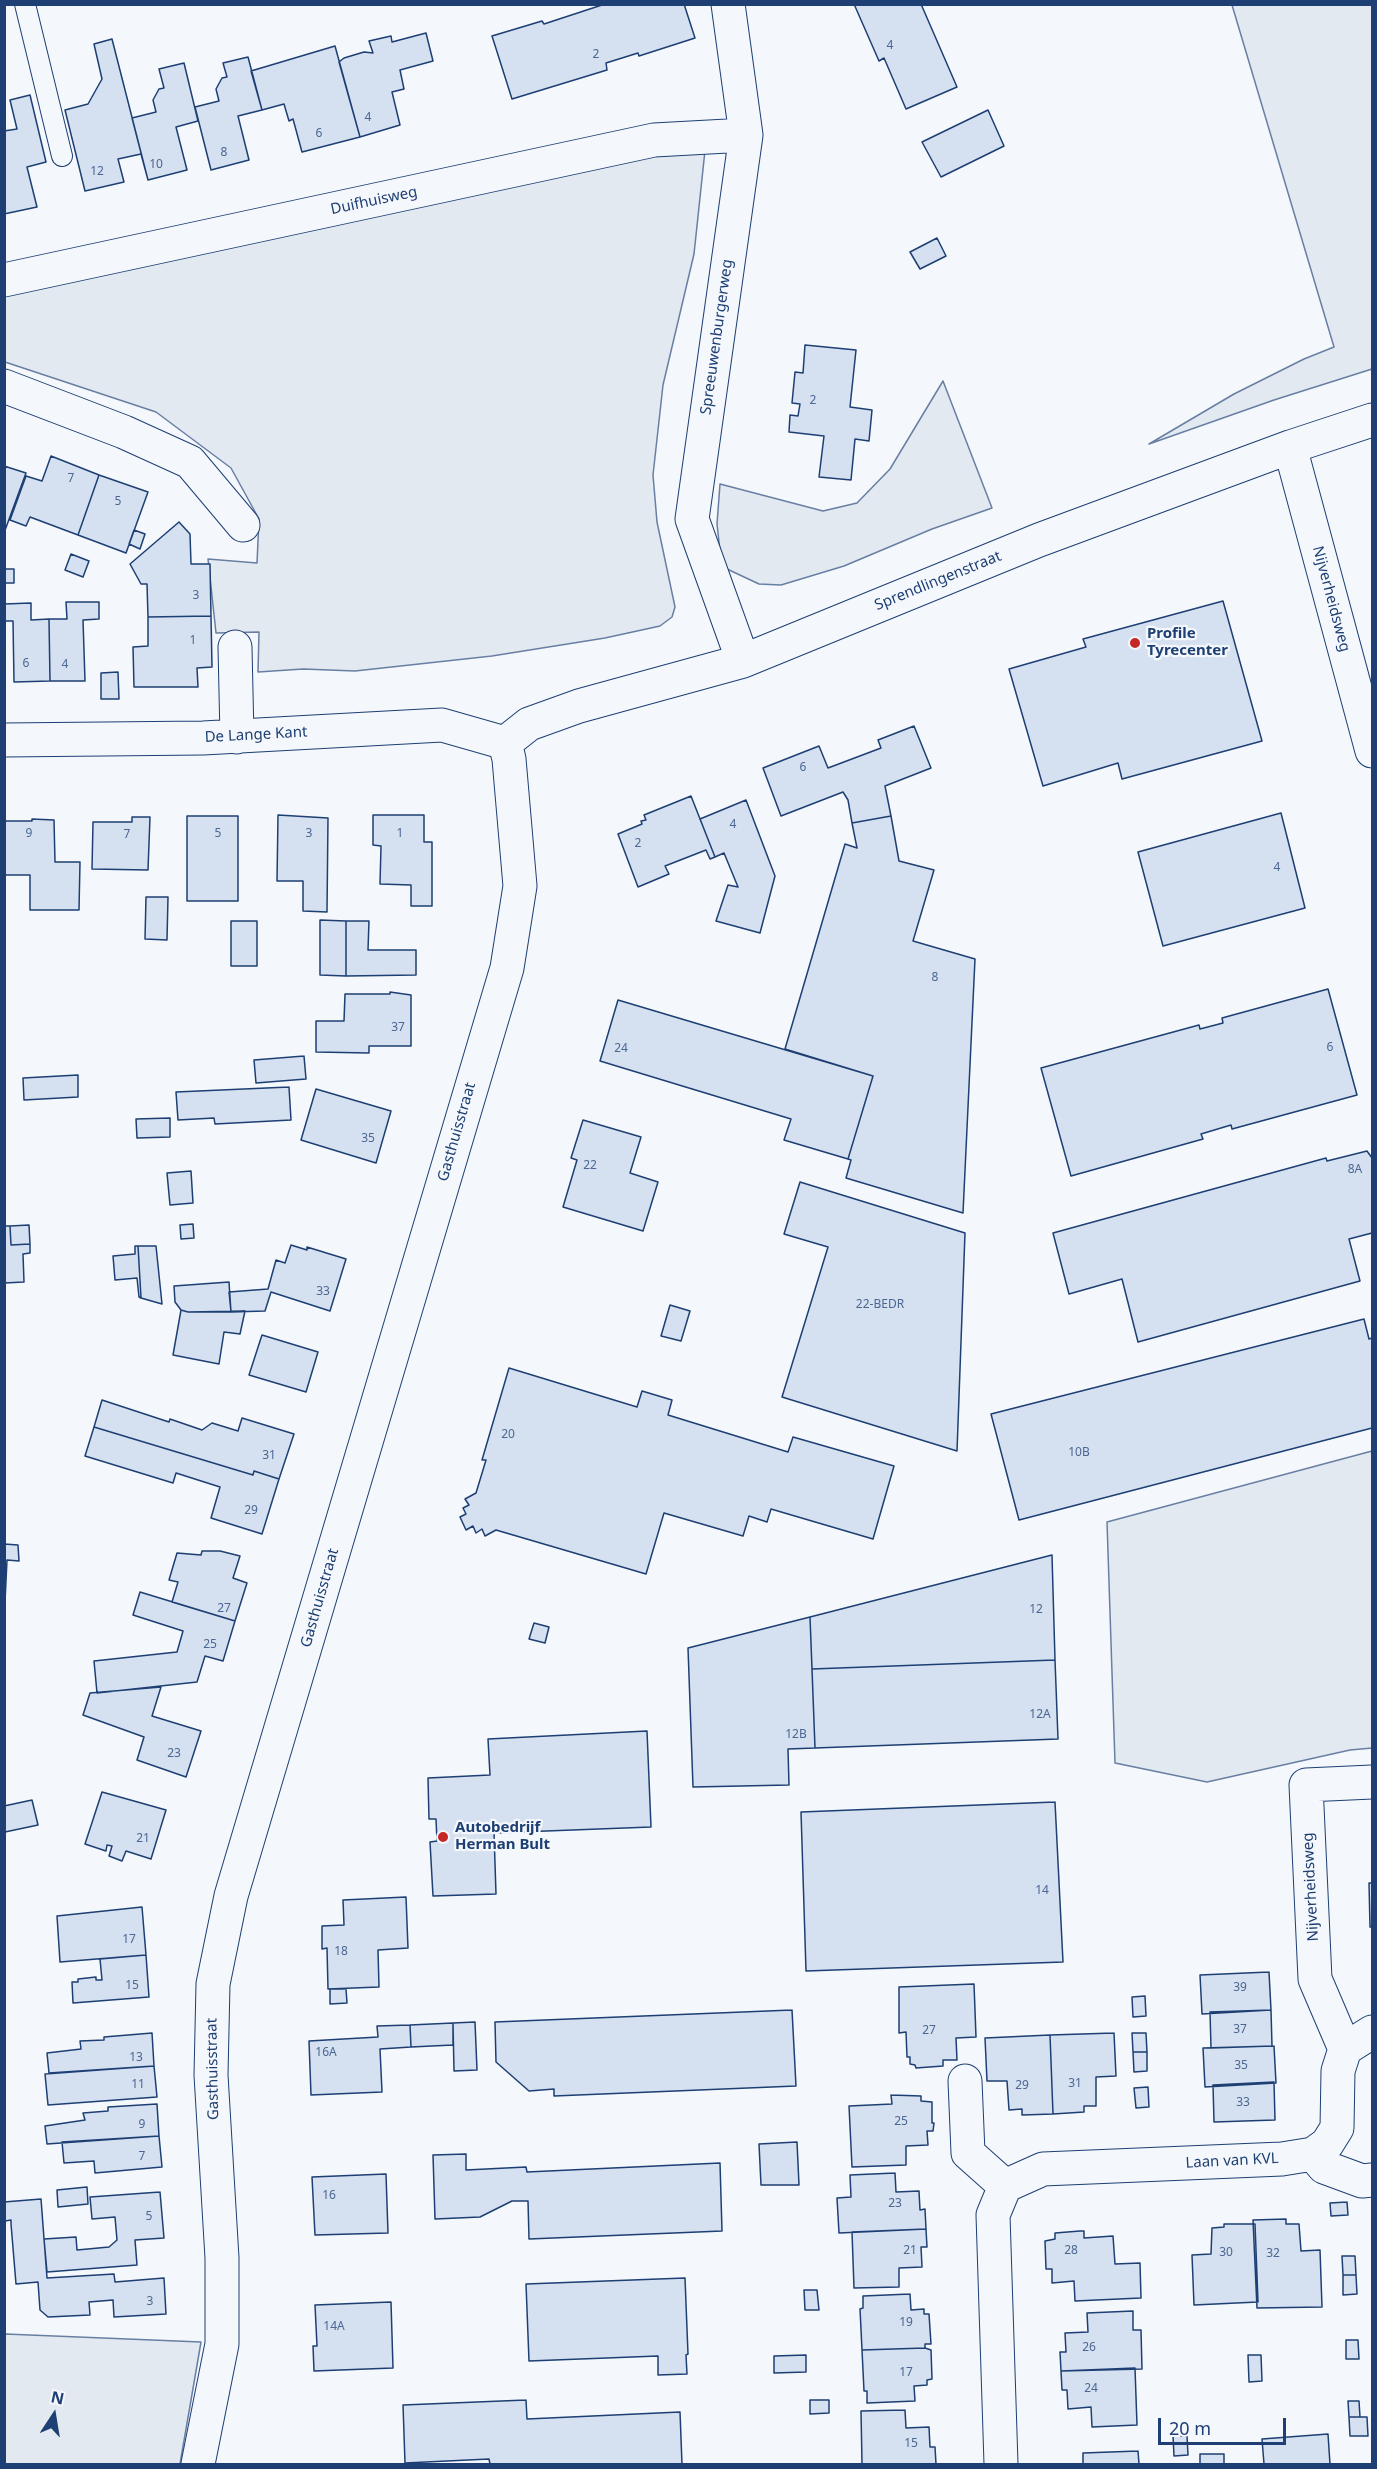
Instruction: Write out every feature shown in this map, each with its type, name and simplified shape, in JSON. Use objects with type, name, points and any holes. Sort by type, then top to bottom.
[{"type":"street","name":"Spreeuwenburgerweg","points":[[728,4],[746,135],[692,519],[743,661]]},
{"type":"street","name":"Duifhuisweg","points":[[4,280],[654,140],[746,135]]},
{"type":"street","points":[[4,386],[124,432],[190,462],[243,525]]},
{"type":"street","name":"Sprendlingenstraat","points":[[505,743],[529,724],[559,713],[743,661],[1039,540],[1290,447],[1372,420]]},
{"type":"street","name":"Nijverheidsweg","points":[[1290,447],[1372,751]]},
{"type":"street","points":[[235,647],[237,737]]},
{"type":"street","name":"De Lange Kant","points":[[4,740],[237,737],[442,725],[505,743]]},
{"type":"street","name":"Gasthuisstraat","points":[[198,2464],[222,2344],[222,2258],[211,2075],[213,1983],[231,1896],[507,968],[520,886],[509,759],[505,743]]},
{"type":"street","name":"Nijverheidsweg","points":[[1345,2049],[1315,1979],[1306,1785],[1372,1782]]},
{"type":"street","points":[[1372,2032],[1345,2049],[1338,2071],[1337,2128],[1327,2144],[1313,2154],[1324,2167],[1362,2181],[1372,2180]]},
{"type":"street","points":[[965,2081],[968,2153],[1005,2186],[993,2215],[1001,2464]]},
{"type":"street","name":"Laan van KVL","points":[[1005,2186],[1043,2169],[1282,2159],[1313,2154]]},
{"type":"lane","points":[[25,4],[63,156]]},
{"type":"shaded area","points":[[1232,5],[1372,5],[1372,369],[1274,400],[1149,444],[1234,394],[1304,359],[1334,347]]},
{"type":"shaded area","points":[[706,141],[694,254],[663,385],[653,475],[657,522],[675,607],[672,617],[660,626],[605,638],[492,656],[355,671],[303,669],[258,672],[259,632],[216,633],[208,559],[257,563],[259,519],[231,468],[156,412],[5,362],[5,292]]},
{"type":"shaded area","points":[[943,381],[992,508],[932,529],[844,566],[781,585],[759,584],[727,569],[720,551],[717,524],[720,484],[823,511],[857,503],[890,469]]},
{"type":"shaded area","points":[[1372,1451],[1372,1748],[1350,1750],[1207,1782],[1115,1763],[1107,1522]]},
{"type":"shaded area","points":[[5,2334],[201,2342],[180,2464],[5,2464]]},
{"type":"building","points":[[605,4],[684,4],[695,38],[639,56],[638,53],[606,63],[607,70],[512,99],[492,36],[542,21],[544,24]]},
{"type":"building","points":[[854,4],[921,4],[957,87],[906,109],[884,58],[879,61]]},
{"type":"building","points":[[426,33],[433,61],[400,70],[404,89],[392,92],[400,125],[360,137],[339,62],[344,58],[364,52],[373,53],[369,41],[391,36],[392,42]]},
{"type":"building","points":[[112,39],[148,180],[141,154],[118,159],[124,182],[85,191],[65,110],[88,104],[102,79],[94,44]]},
{"type":"building","points":[[335,46],[360,137],[302,152],[293,119],[289,121],[284,104],[262,110],[251,71]]},
{"type":"building","points":[[248,57],[262,110],[238,116],[249,160],[211,170],[195,107],[219,101],[216,89],[222,78],[227,77],[223,63]]},
{"type":"building","points":[[184,63],[198,121],[176,127],[187,170],[148,180],[132,118],[156,112],[153,100],[159,89],[164,88],[159,69]]},
{"type":"building","points":[[30,95],[46,162],[27,167],[37,207],[4,214],[4,131],[17,129],[10,100]]},
{"type":"building","points":[[988,110],[1004,146],[941,177],[922,142]]},
{"type":"building","points":[[937,238],[946,256],[920,269],[910,252]]},
{"type":"building","points":[[805,345],[856,350],[850,407],[872,410],[869,441],[855,439],[851,480],[819,477],[824,436],[789,432],[790,415],[798,416],[800,404],[792,403],[795,372],[803,373]]},
{"type":"building","points":[[51,456],[99,475],[78,535],[30,517],[26,526],[10,520],[26,476],[42,481]]},
{"type":"building","points":[[4,466],[26,473],[4,533]]},
{"type":"building","points":[[99,475],[148,492],[126,553],[78,535]]},
{"type":"building","points":[[179,522],[190,534],[191,564],[210,564],[211,616],[148,617],[147,584],[141,584],[130,564]]},
{"type":"building","points":[[134,530],[145,534],[140,549],[129,544]]},
{"type":"building","points":[[71,554],[89,561],[83,577],[65,570]]},
{"type":"building","points":[[4,569],[14,569],[14,583],[4,583]]},
{"type":"building","points":[[1223,601],[1262,741],[1122,779],[1118,763],[1043,786],[1009,669],[1086,647],[1083,639]]},
{"type":"building","points":[[66,602],[99,602],[99,619],[83,620],[85,681],[50,681],[49,619],[67,619]]},
{"type":"building","points":[[31,603],[31,620],[49,619],[50,681],[14,682],[13,621],[4,621],[4,604]]},
{"type":"building","points":[[211,616],[212,667],[197,668],[198,687],[134,687],[133,647],[148,646],[148,617]]},
{"type":"building","points":[[118,672],[119,699],[101,699],[101,673]]},
{"type":"building","points":[[914,726],[931,768],[885,786],[891,816],[852,823],[848,800],[843,792],[781,816],[763,768],[819,746],[828,768],[881,748],[878,740]]},
{"type":"building","points":[[691,796],[715,857],[710,859],[706,850],[665,866],[669,874],[638,887],[618,834],[642,824],[641,821],[646,820],[644,815]]},
{"type":"building","points":[[746,800],[775,876],[760,933],[716,921],[728,885],[738,887],[724,853],[715,857],[700,819]]},
{"type":"building","points":[[1281,813],[1305,908],[1163,946],[1138,852]]},
{"type":"building","points":[[278,815],[328,818],[327,912],[303,911],[303,881],[277,881]]},
{"type":"building","points":[[373,815],[424,815],[424,842],[432,842],[432,906],[411,906],[411,885],[380,884],[381,846],[373,845]]},
{"type":"building","points":[[187,816],[238,816],[238,901],[187,901]]},
{"type":"building","points":[[891,816],[899,861],[934,870],[913,941],[975,959],[963,1213],[846,1178],[851,1160],[848,1159],[873,1076],[785,1049],[845,844],[857,848],[852,823]]},
{"type":"building","points":[[132,817],[150,817],[148,870],[92,869],[93,822],[132,822]]},
{"type":"building","points":[[32,819],[54,820],[55,862],[80,862],[79,910],[30,910],[30,875],[5,875],[5,821],[32,821]]},
{"type":"building","points":[[146,897],[168,897],[167,940],[145,939]]},
{"type":"building","points":[[320,920],[346,921],[346,976],[320,975]]},
{"type":"building","points":[[231,921],[257,921],[257,966],[231,966]]},
{"type":"building","points":[[346,921],[369,921],[368,950],[416,950],[416,975],[346,976]]},
{"type":"building","points":[[1328,989],[1357,1095],[1232,1129],[1231,1125],[1201,1134],[1203,1139],[1071,1176],[1041,1068],[1199,1025],[1200,1029],[1223,1023],[1222,1018]]},
{"type":"building","points":[[390,992],[411,995],[411,1046],[369,1046],[369,1053],[316,1052],[316,1021],[344,1021],[345,994],[390,994]]},
{"type":"building","points":[[618,1000],[873,1076],[848,1159],[784,1140],[791,1119],[600,1061]]},
{"type":"building","points":[[304,1056],[306,1079],[256,1083],[254,1060]]},
{"type":"building","points":[[78,1075],[78,1097],[24,1100],[23,1078]]},
{"type":"building","points":[[289,1087],[291,1120],[215,1124],[214,1118],[178,1120],[176,1092]]},
{"type":"building","points":[[316,1089],[391,1111],[376,1163],[301,1140]]},
{"type":"building","points":[[170,1118],[170,1137],[137,1138],[136,1119]]},
{"type":"building","points":[[583,1120],[641,1137],[630,1173],[658,1182],[643,1231],[563,1207],[577,1160],[571,1158]]},
{"type":"building","points":[[1367,1151],[1372,1158],[1372,1233],[1349,1239],[1360,1281],[1138,1342],[1122,1279],[1069,1294],[1053,1233],[1326,1158],[1327,1161]]},
{"type":"building","points":[[191,1171],[193,1203],[170,1205],[167,1173]]},
{"type":"building","points":[[800,1182],[965,1233],[957,1451],[782,1397],[828,1247],[784,1234]]},
{"type":"building","points":[[193,1224],[194,1238],[181,1239],[180,1225]]},
{"type":"building","points":[[29,1225],[30,1244],[11,1245],[10,1226]]},
{"type":"building","points":[[4,1226],[10,1226],[11,1245],[30,1244],[30,1253],[23,1254],[24,1282],[4,1283]]},
{"type":"building","points":[[291,1245],[307,1250],[307,1247],[346,1259],[330,1311],[271,1292],[265,1311],[231,1312],[229,1292],[268,1289],[276,1260],[285,1263]]},
{"type":"building","points":[[135,1246],[138,1246],[141,1298],[137,1278],[115,1280],[113,1256],[135,1254]]},
{"type":"building","points":[[138,1246],[156,1246],[162,1304],[141,1298]]},
{"type":"building","points":[[229,1282],[231,1312],[188,1312],[181,1310],[175,1302],[174,1286]]},
{"type":"building","points":[[670,1305],[690,1311],[681,1341],[661,1336]]},
{"type":"building","points":[[181,1310],[188,1312],[245,1311],[240,1334],[224,1332],[219,1364],[173,1355]]},
{"type":"building","points":[[1364,1319],[1369,1339],[1372,1338],[1372,1428],[1019,1520],[991,1414]]},
{"type":"building","points":[[262,1335],[318,1352],[306,1392],[249,1375]]},
{"type":"building","points":[[509,1368],[637,1407],[642,1391],[672,1400],[668,1415],[788,1452],[793,1437],[894,1466],[873,1539],[771,1509],[767,1522],[749,1516],[743,1536],[664,1513],[646,1574],[496,1530],[485,1536],[482,1529],[476,1533],[473,1526],[466,1530],[460,1517],[466,1514],[463,1508],[469,1505],[465,1499],[476,1493],[486,1460],[482,1460]]},
{"type":"building","points":[[102,1400],[169,1422],[170,1419],[202,1430],[212,1423],[238,1431],[242,1418],[294,1434],[279,1479],[254,1471],[253,1475],[94,1427]]},
{"type":"building","points":[[94,1427],[253,1475],[254,1471],[279,1479],[262,1534],[211,1518],[220,1487],[176,1473],[173,1483],[85,1456]]},
{"type":"building","points":[[4,1544],[18,1545],[19,1561],[7,1560],[5,1602]]},
{"type":"building","points":[[202,1551],[220,1551],[240,1556],[233,1578],[247,1583],[235,1621],[172,1602],[178,1582],[169,1580],[177,1553],[201,1555]]},
{"type":"building","points":[[1052,1555],[1055,1660],[812,1669],[810,1617]]},
{"type":"building","points":[[140,1592],[235,1621],[223,1661],[205,1656],[197,1682],[97,1693],[94,1661],[177,1652],[183,1631],[133,1615]]},
{"type":"building","points":[[810,1617],[815,1748],[788,1749],[789,1785],[693,1787],[688,1648]]},
{"type":"building","points":[[534,1623],[549,1627],[545,1643],[529,1639]]},
{"type":"building","points":[[1055,1660],[1058,1739],[815,1748],[812,1669]]},
{"type":"building","points":[[161,1687],[152,1716],[201,1731],[186,1777],[137,1760],[144,1737],[83,1715],[90,1693]]},
{"type":"building","points":[[647,1731],[651,1827],[494,1833],[496,1894],[433,1896],[430,1842],[437,1841],[436,1819],[429,1819],[428,1778],[490,1775],[488,1739]]},
{"type":"building","points":[[102,1792],[166,1810],[151,1859],[126,1851],[122,1861],[109,1856],[112,1846],[107,1845],[106,1851],[85,1844]]},
{"type":"building","points":[[32,1800],[38,1825],[5,1832],[4,1806]]},
{"type":"building","points":[[1055,1802],[1063,1962],[806,1971],[801,1812]]},
{"type":"building","points":[[1369,1883],[1372,1883],[1372,1927],[1370,1927]]},
{"type":"building","points":[[406,1897],[408,1948],[378,1950],[379,1987],[328,1989],[327,1948],[322,1949],[322,1926],[344,1925],[343,1900]]},
{"type":"building","points":[[142,1907],[146,1955],[60,1962],[57,1916]]},
{"type":"building","points":[[146,1955],[149,1997],[73,2003],[72,1982],[96,1977],[96,1980],[102,1980],[100,1959]]},
{"type":"building","points":[[1269,1972],[1271,2010],[1202,2014],[1200,1975]]},
{"type":"building","points":[[974,1984],[976,2037],[956,2038],[957,2060],[943,2060],[943,2066],[916,2068],[915,2065],[910,2064],[910,2057],[907,2057],[906,2032],[899,2033],[899,1987]]},
{"type":"building","points":[[330,1989],[346,1989],[347,2003],[330,2004]]},
{"type":"building","points":[[1145,1996],[1146,2016],[1133,2017],[1132,1997]]},
{"type":"building","points":[[792,2010],[796,2086],[554,2096],[554,2089],[529,2091],[496,2062],[495,2022]]},
{"type":"building","points":[[1271,2010],[1272,2046],[1211,2048],[1210,2012]]},
{"type":"building","points":[[475,2022],[477,2070],[454,2071],[453,2023]]},
{"type":"building","points":[[453,2023],[453,2045],[411,2047],[410,2025]]},
{"type":"building","points":[[410,2025],[411,2047],[380,2049],[382,2092],[311,2095],[309,2041],[378,2037],[377,2026]]},
{"type":"building","points":[[152,2033],[154,2066],[49,2073],[47,2053],[81,2049],[80,2041]]},
{"type":"building","points":[[1114,2033],[1116,2076],[1096,2077],[1096,2106],[1084,2106],[1084,2112],[1053,2114],[1050,2035]]},
{"type":"building","points":[[1132,2033],[1146,2033],[1147,2052],[1133,2052]]},
{"type":"building","points":[[1050,2035],[1053,2114],[1022,2115],[1022,2109],[1009,2110],[1007,2081],[987,2081],[985,2038]]},
{"type":"building","points":[[1274,2046],[1276,2083],[1205,2087],[1203,2048]]},
{"type":"building","points":[[1133,2052],[1147,2052],[1147,2071],[1134,2072]]},
{"type":"building","points":[[154,2066],[157,2097],[48,2105],[45,2074]]},
{"type":"building","points":[[1274,2082],[1275,2120],[1214,2122],[1213,2085]]},
{"type":"building","points":[[1148,2087],[1149,2107],[1136,2108],[1134,2088]]},
{"type":"building","points":[[891,2095],[921,2096],[921,2101],[932,2102],[932,2123],[934,2123],[933,2131],[927,2131],[928,2145],[906,2146],[906,2165],[852,2167],[849,2106],[892,2104]]},
{"type":"building","points":[[157,2104],[159,2136],[47,2144],[45,2126],[85,2120],[83,2113],[108,2111],[108,2107]]},
{"type":"building","points":[[159,2136],[162,2167],[95,2173],[94,2161],[64,2163],[62,2142]]},
{"type":"building","points":[[797,2142],[799,2185],[761,2185],[759,2144]]},
{"type":"building","points":[[466,2154],[466,2170],[526,2167],[527,2172],[720,2163],[722,2231],[529,2239],[528,2201],[512,2201],[480,2217],[435,2219],[433,2155]]},
{"type":"building","points":[[895,2173],[896,2192],[919,2191],[920,2210],[925,2209],[926,2229],[839,2233],[837,2198],[851,2197],[850,2175]]},
{"type":"building","points":[[386,2174],[388,2233],[315,2235],[312,2177]]},
{"type":"building","points":[[87,2187],[88,2204],[58,2207],[57,2190]]},
{"type":"building","points":[[160,2192],[164,2238],[135,2240],[137,2265],[47,2272],[44,2239],[76,2237],[77,2250],[109,2247],[117,2240],[115,2217],[92,2219],[90,2197]]},
{"type":"building","points":[[41,2199],[47,2278],[114,2274],[115,2282],[164,2278],[166,2314],[114,2317],[113,2300],[89,2302],[90,2315],[48,2317],[40,2310],[38,2282],[16,2284],[11,2220],[5,2221],[4,2202]]},
{"type":"building","points":[[1347,2202],[1348,2215],[1331,2216],[1330,2203]]},
{"type":"building","points":[[1286,2219],[1286,2224],[1299,2224],[1301,2251],[1320,2250],[1322,2307],[1257,2308],[1253,2220]]},
{"type":"building","points":[[1224,2224],[1255,2224],[1258,2302],[1194,2305],[1192,2255],[1211,2254],[1212,2228],[1224,2227]]},
{"type":"building","points":[[926,2229],[927,2247],[921,2247],[922,2267],[899,2268],[899,2287],[854,2288],[852,2232]]},
{"type":"building","points":[[1084,2231],[1084,2238],[1113,2236],[1115,2264],[1140,2263],[1141,2298],[1075,2301],[1074,2281],[1052,2283],[1052,2269],[1046,2269],[1045,2241],[1055,2239],[1055,2233]]},
{"type":"building","points":[[1342,2256],[1355,2256],[1356,2275],[1343,2275]]},
{"type":"building","points":[[1343,2275],[1356,2275],[1357,2294],[1343,2295]]},
{"type":"building","points":[[685,2278],[687,2374],[658,2375],[658,2356],[529,2361],[526,2284]]},
{"type":"building","points":[[804,2290],[817,2290],[819,2310],[805,2310]]},
{"type":"building","points":[[910,2294],[911,2310],[924,2309],[924,2314],[929,2314],[931,2344],[925,2344],[925,2348],[862,2350],[860,2309],[863,2308],[863,2296]]},
{"type":"building","points":[[391,2302],[393,2368],[314,2371],[313,2346],[317,2346],[315,2305]]},
{"type":"building","points":[[1133,2311],[1133,2330],[1141,2330],[1142,2369],[1061,2371],[1060,2352],[1066,2352],[1065,2333],[1088,2332],[1087,2313]]},
{"type":"building","points":[[1346,2340],[1358,2340],[1359,2359],[1346,2359]]},
{"type":"building","points":[[925,2348],[931,2350],[932,2379],[927,2380],[927,2385],[914,2386],[915,2401],[867,2403],[867,2391],[864,2391],[862,2350]]},
{"type":"building","points":[[806,2355],[806,2372],[774,2373],[774,2356]]},
{"type":"building","points":[[1248,2355],[1261,2355],[1262,2381],[1249,2382]]},
{"type":"building","points":[[1135,2368],[1137,2425],[1092,2427],[1091,2407],[1068,2409],[1067,2390],[1062,2390],[1061,2371]]},
{"type":"building","points":[[526,2400],[527,2419],[680,2412],[682,2464],[490,2464],[489,2459],[405,2463],[403,2405]]},
{"type":"building","points":[[810,2400],[829,2400],[829,2413],[810,2414]]},
{"type":"building","points":[[1348,2401],[1359,2401],[1360,2417],[1349,2417]]},
{"type":"building","points":[[905,2410],[906,2428],[929,2427],[930,2447],[935,2447],[936,2464],[862,2464],[861,2411]]},
{"type":"building","points":[[1349,2417],[1367,2417],[1368,2436],[1350,2436]]},
{"type":"building","points":[[1328,2434],[1330,2464],[1264,2464],[1262,2439]]},
{"type":"building","points":[[1173,2436],[1187,2436],[1188,2455],[1174,2456]]},
{"type":"building","points":[[1138,2451],[1139,2464],[1083,2464],[1083,2453]]},
{"type":"building","points":[[1200,2454],[1224,2454],[1224,2464],[1200,2464]]},
{"type":"place","name":"Profile Tyrecenter","points":[[1135,643]]},
{"type":"place","name":"Autobedrijf Herman Bult","points":[[443,1837]]}]
